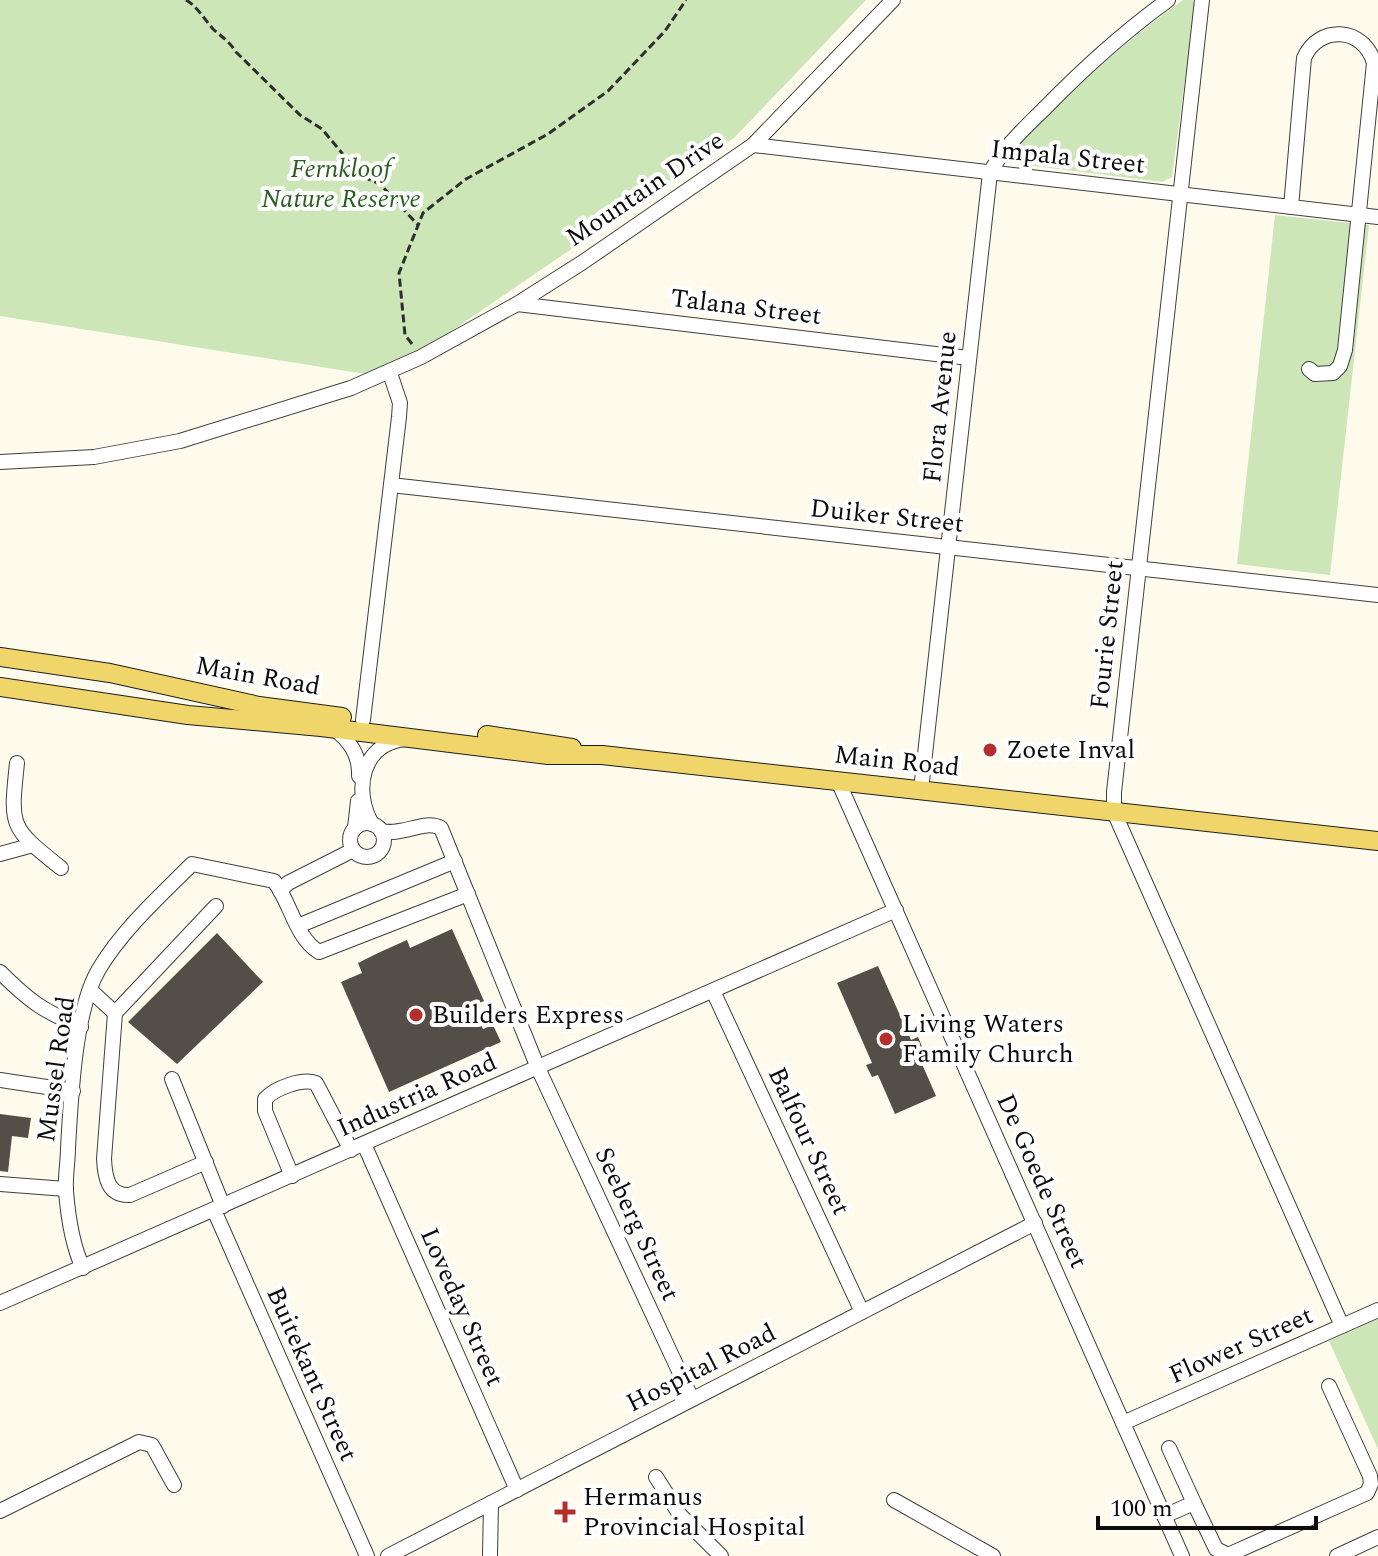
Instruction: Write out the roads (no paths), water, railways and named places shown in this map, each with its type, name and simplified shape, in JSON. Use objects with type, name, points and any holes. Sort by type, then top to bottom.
[{"type":"main road","name":"Main Road","points":[[0,657],[129,676],[259,706],[551,743],[602,755]]},
{"type":"main road","name":"Main Road","points":[[0,687],[188,715],[333,728],[548,755],[602,755],[1378,841]]},
{"type":"street","name":"Mountain Drive","points":[[1,463],[64,461],[152,447],[327,396],[390,373],[421,357],[517,304],[583,262],[753,145],[893,0]]},
{"type":"street","points":[[990,173],[1001,152],[1080,73],[1140,20],[1168,0]]},
{"type":"street","name":"Fourie Street","points":[[1202,0],[1114,812],[1342,1326]]},
{"type":"street","points":[[1291,207],[1304,58],[1319,38],[1343,33],[1363,43],[1374,63],[1359,215],[1345,350],[1340,366],[1333,373],[1324,375],[1315,374],[1309,369]]},
{"type":"street","name":"Impala Street","points":[[753,145],[1378,217]]},
{"type":"street","name":"Flora Avenue","points":[[921,790],[990,173]]},
{"type":"street","name":"Talana Street","points":[[517,304],[969,358]]},
{"type":"street","points":[[363,720],[400,403],[390,373]]},
{"type":"street","name":"Duiker Street","points":[[391,485],[1378,595]]},
{"type":"street","points":[[333,728],[351,746],[358,759],[355,828],[350,839],[353,850],[363,857],[374,856],[383,848],[384,842],[363,809],[364,767],[370,757],[389,743],[413,738]]},
{"type":"street","points":[[17,763],[12,810],[18,828],[61,868]]},
{"type":"street","name":"De Goede Street","points":[[838,781],[1182,1556]]},
{"type":"street","name":"Seeberg Street","points":[[376,827],[405,832],[434,824],[441,828],[538,1068],[692,1399]]},
{"type":"street","points":[[355,828],[360,825],[376,827]]},
{"type":"street","points":[[0,854],[33,845]]},
{"type":"street","points":[[353,850],[288,883],[280,891],[311,947],[319,952],[468,894]]},
{"type":"street","points":[[298,926],[455,861]]},
{"type":"street","name":"Mussel Road","points":[[83,1268],[78,1257],[66,1189],[81,1027],[99,969],[127,931],[192,864],[274,881],[280,891]]},
{"type":"street","points":[[206,1162],[130,1195],[120,1196],[113,1193],[107,1182],[104,1159],[115,1013],[216,906]]},
{"type":"street","name":"Industria Road","points":[[0,1303],[896,910]]},
{"type":"street","points":[[0,972],[36,1006],[81,1027]]},
{"type":"street","points":[[90,990],[115,1013]]},
{"type":"street","name":"Balfour Street","points":[[713,991],[862,1312]]},
{"type":"street","name":"Buitekant Street","points":[[172,1079],[206,1162],[219,1208],[367,1556]]},
{"type":"street","points":[[0,1080],[73,1091]]},
{"type":"street","name":"Loveday Street","points":[[292,1176],[265,1111],[265,1099],[270,1094],[306,1080],[316,1083],[358,1147],[517,1490]]},
{"type":"street","points":[[0,1184],[66,1189]]},
{"type":"street","name":"Hospital Road","points":[[388,1556],[1035,1223]]},
{"type":"street","name":"Flower Street","points":[[1123,1423],[1378,1310]]},
{"type":"street","points":[[1169,1448],[1216,1549],[1228,1555],[1367,1493],[1370,1476],[1329,1386]]},
{"type":"street","points":[[0,1511],[139,1442],[152,1445],[174,1485]]},
{"type":"street","points":[[656,1477],[680,1515],[721,1556]]},
{"type":"street","points":[[894,1500],[993,1556]]},
{"type":"street","points":[[490,1556],[491,1503]]},
{"type":"street","points":[[1164,1516],[1194,1503]]},
{"type":"street","points":[[1337,1556],[1378,1537]]},
{"type":"place","name":"Zoete Inval","points":[[990,750]]},
{"type":"place","name":"Builders Express","points":[[416,1015]]},
{"type":"place","name":"Living Waters Family Church","points":[[886,1039]]},
{"type":"place","name":"Hermanus Provincial Hospital","points":[[565,1512]]},
{"type":"park label","name":"Fernkloof Nature Reserve","points":[[341,184]]}]
